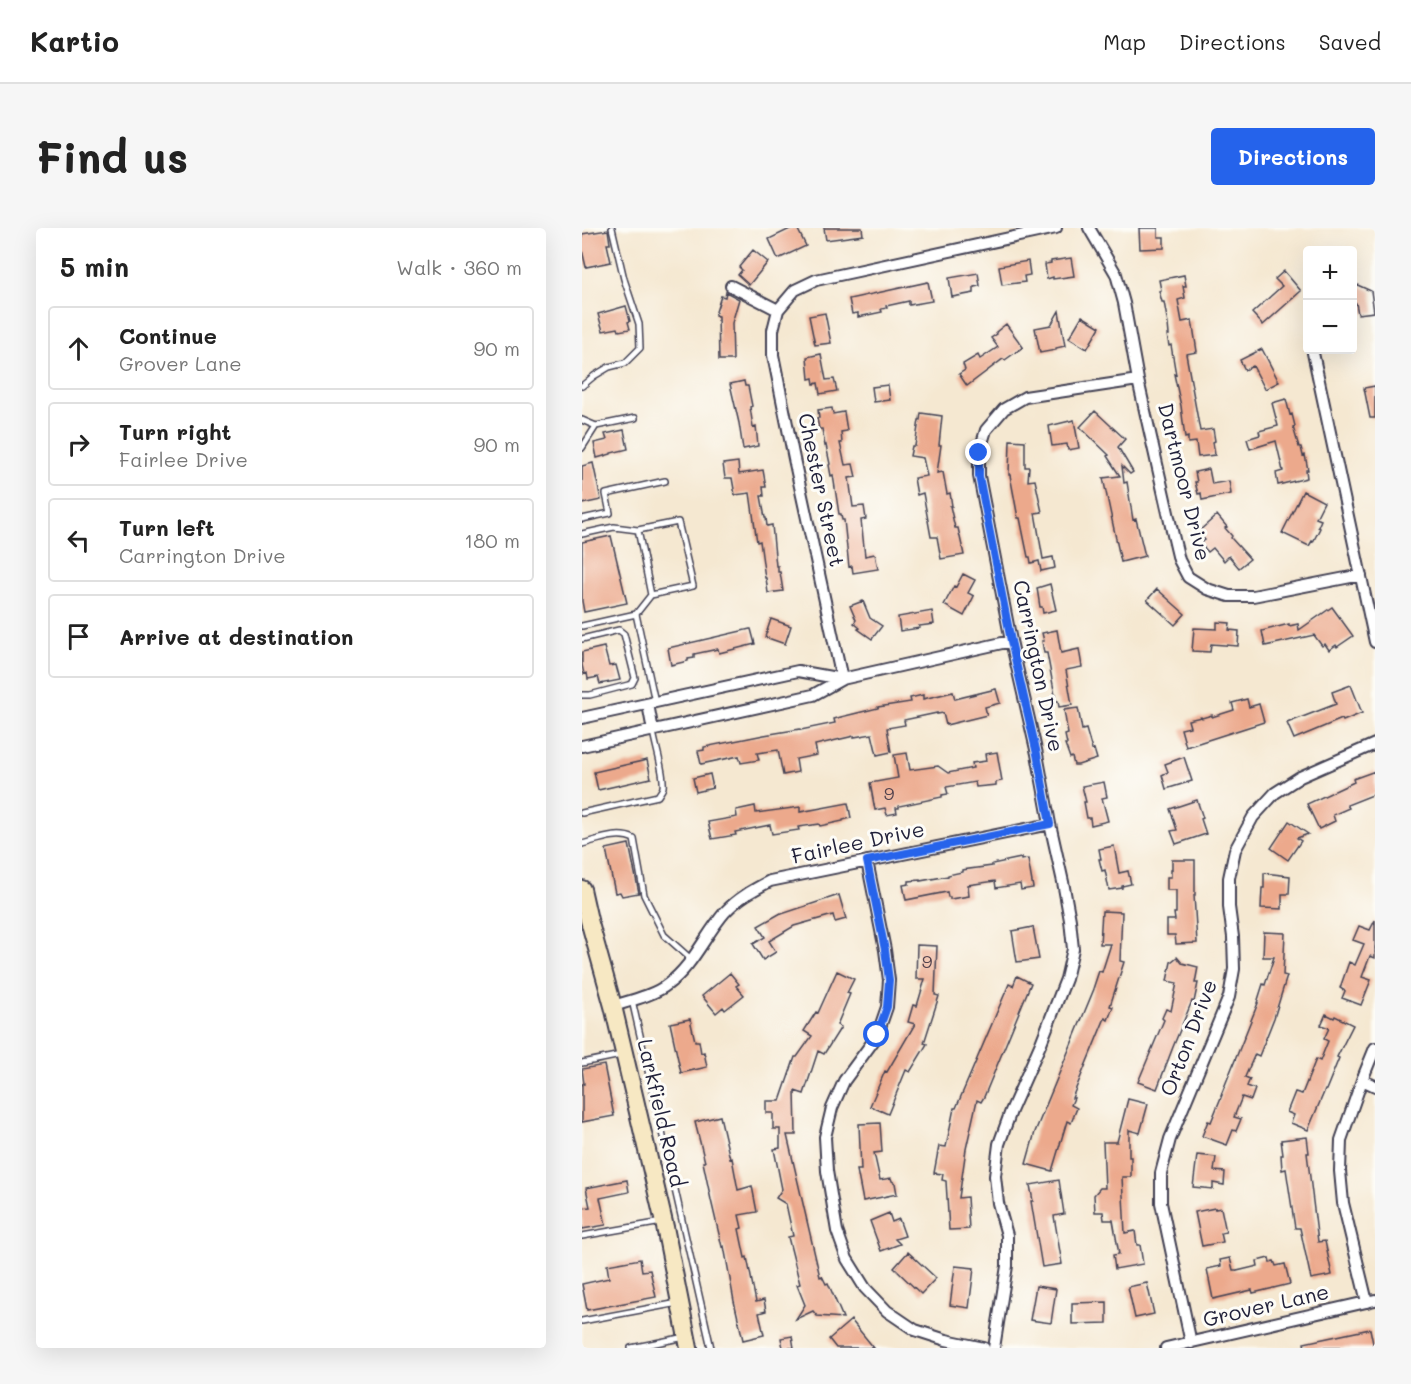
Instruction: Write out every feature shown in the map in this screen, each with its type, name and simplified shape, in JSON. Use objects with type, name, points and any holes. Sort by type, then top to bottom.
[{"type":"main road","name":"Larkfield Road","points":[[582,889],[585,920],[613,1006],[664,1221],[688,1342]]},
{"type":"street","points":[[731,286],[778,310],[795,290],[816,280],[1056,228]]},
{"type":"street","name":"Dartmoor Drive","points":[[1089,228],[1116,274],[1177,552],[1188,578],[1206,589],[1229,596],[1253,596],[1360,575]]},
{"type":"street","name":"Chester Street","points":[[778,310],[773,330],[773,355],[842,679]]},
{"type":"street","points":[[1313,354],[1375,642]]},
{"type":"street","name":"Carrington Drive","points":[[994,1348],[1007,1266],[1007,1236],[998,1203],[995,1176],[999,1144],[1066,979],[1073,949],[1064,882],[1011,641],[979,476],[979,453],[986,430],[1004,409],[1025,398],[1138,380]]},
{"type":"street","points":[[582,746],[813,695],[842,679],[1011,641]]},
{"type":"street","points":[[582,718],[798,671],[842,679]]},
{"type":"street","points":[[651,703],[653,731]]},
{"type":"street","name":"Orton Drive","points":[[1191,1343],[1162,1212],[1161,1173],[1170,1140],[1229,997],[1234,969],[1229,878],[1235,850],[1253,817],[1275,793],[1300,777],[1375,744]]},
{"type":"street","name":"Fairlee Drive","points":[[613,1006],[668,985],[691,959],[724,913],[742,896],[770,881],[1050,824]]},
{"type":"street","points":[[867,861],[885,950],[889,980],[887,1007],[877,1035],[844,1081],[832,1108],[825,1137],[827,1171],[837,1231],[847,1259],[865,1288],[887,1311],[915,1330],[946,1340],[984,1348]]},
{"type":"street","points":[[1371,1301],[1343,1203],[1340,1172],[1341,1140],[1375,1048]]},
{"type":"street","points":[[1362,1080],[1375,1086]]},
{"type":"street","name":"Grover Lane","points":[[1166,1348],[1371,1301]]},
{"type":"lane","points":[[582,386],[609,367],[625,363],[640,348],[639,324],[624,279],[612,228]]},
{"type":"lane","points":[[582,420],[596,426],[635,418]]},
{"type":"lane","points":[[582,448],[596,426]]},
{"type":"lane","points":[[582,519],[610,513],[606,494],[665,481]]},
{"type":"lane","points":[[582,534],[614,527],[638,530],[678,522],[693,586],[651,595],[636,614],[582,626]]},
{"type":"lane","points":[[638,530],[651,595]]},
{"type":"lane","points":[[636,614],[651,703]]},
{"type":"lane","points":[[582,639],[619,630],[624,634],[635,678],[632,684],[582,695]]},
{"type":"lane","points":[[582,813],[658,796],[663,788],[662,771],[653,731]]},
{"type":"lane","points":[[582,844],[613,836],[626,835],[634,839],[644,895],[664,935],[691,959]]},
{"type":"lane","points":[[632,1000],[711,1348]]},
{"type":"lane","points":[[582,1063],[624,1054]]},
{"type":"lane","points":[[582,1236],[664,1221]]},
{"type":"lane","points":[[582,1322],[680,1302]]},
{"type":"lane","points":[[631,1348],[688,1342]]},
{"type":"building","points":[[792,228],[797,228],[806,246],[778,259],[769,239]]},
{"type":"building","points":[[824,228],[862,228],[863,235],[826,240]]},
{"type":"building","points":[[1139,228],[1158,228],[1158,237],[1164,237],[1164,248],[1140,249]]},
{"type":"building","points":[[608,230],[610,244],[607,244],[611,262],[586,267],[582,250],[582,234]]},
{"type":"building","points":[[753,250],[768,262],[749,285],[738,275],[742,270],[739,267]]},
{"type":"building","points":[[1071,258],[1074,276],[1047,279],[1045,264]]},
{"type":"building","points":[[1028,261],[1030,275],[1024,276],[1025,282],[1002,285],[999,266]]},
{"type":"building","points":[[1284,271],[1301,291],[1263,325],[1252,313],[1282,286],[1275,279]]},
{"type":"building","points":[[978,273],[980,286],[974,287],[974,293],[952,297],[949,278]]},
{"type":"building","points":[[1184,275],[1185,298],[1178,300],[1182,322],[1192,320],[1197,352],[1186,354],[1200,431],[1213,429],[1215,455],[1198,457],[1196,442],[1188,443],[1188,437],[1185,438],[1171,345],[1169,346],[1167,335],[1169,335],[1168,324],[1164,302],[1162,302],[1159,291],[1161,290],[1159,280]]},
{"type":"building","points":[[928,282],[932,301],[909,305],[909,301],[886,306],[887,308],[881,309],[882,312],[858,317],[858,313],[852,314],[849,299]]},
{"type":"building","points":[[1357,285],[1371,291],[1374,312],[1358,314]]},
{"type":"building","points":[[726,292],[739,299],[732,323],[733,360],[719,360],[718,316],[715,315],[721,296],[725,297]]},
{"type":"building","points":[[626,306],[630,329],[619,331],[618,328],[603,331],[598,314]]},
{"type":"building","points":[[1059,311],[1065,346],[1040,353],[1035,328],[1051,325]]},
{"type":"building","points":[[825,313],[831,343],[815,345],[809,316]]},
{"type":"building","points":[[1082,316],[1100,327],[1087,349],[1069,338]]},
{"type":"building","points":[[1006,324],[1023,347],[967,386],[959,374],[965,370],[963,364],[978,355],[980,359],[998,347],[991,338]]},
{"type":"building","points":[[1262,349],[1279,382],[1265,389],[1253,366],[1245,370],[1240,360]]},
{"type":"building","points":[[821,354],[826,380],[834,379],[837,391],[820,394],[818,383],[814,384],[813,378],[809,379],[807,357]]},
{"type":"building","points":[[744,381],[745,386],[748,386],[753,427],[756,426],[758,446],[743,449],[730,384]]},
{"type":"building","points":[[888,385],[890,400],[874,402],[872,387]]},
{"type":"building","points":[[1375,386],[1375,418],[1370,418],[1364,388]]},
{"type":"building","points":[[1286,399],[1308,470],[1306,470],[1307,478],[1278,485],[1276,473],[1283,471],[1276,441],[1250,449],[1247,439],[1260,435],[1259,431],[1278,426],[1272,403]]},
{"type":"building","points":[[832,408],[833,414],[844,412],[847,431],[841,432],[842,443],[840,443],[845,465],[853,464],[856,477],[849,478],[853,507],[864,506],[866,519],[861,520],[865,556],[875,554],[878,569],[853,573],[852,566],[849,567],[844,520],[839,514],[833,475],[831,476],[826,445],[817,418],[819,418],[818,410]]},
{"type":"building","points":[[1095,411],[1125,439],[1118,447],[1133,472],[1130,474],[1122,466],[1124,483],[1127,482],[1133,520],[1136,519],[1145,556],[1121,562],[1103,478],[1120,476],[1107,456],[1109,455],[1080,427]]},
{"type":"building","points":[[921,413],[942,416],[937,473],[943,472],[947,494],[950,493],[952,506],[950,506],[964,555],[941,559],[937,537],[931,537],[923,493],[917,495],[914,478],[927,476],[923,458],[910,456],[912,446],[915,446]]},
{"type":"building","points":[[1074,420],[1079,448],[1068,450],[1067,444],[1052,446],[1049,426]]},
{"type":"building","points":[[624,430],[628,449],[597,458],[594,443],[607,440],[605,434]]},
{"type":"building","points":[[1010,440],[1025,441],[1025,467],[1029,467],[1028,481],[1035,480],[1042,512],[1035,513],[1043,559],[1053,557],[1055,568],[1041,571],[1039,561],[1031,563],[1028,557],[1009,475]]},
{"type":"building","points":[[738,462],[739,474],[763,470],[766,487],[763,487],[764,496],[761,496],[767,526],[772,525],[776,566],[780,572],[783,591],[768,593],[750,493],[735,495],[732,478],[725,478],[723,464]]},
{"type":"building","points":[[593,463],[601,500],[582,504],[582,466]]},
{"type":"building","points":[[1209,469],[1212,484],[1229,481],[1231,494],[1202,500],[1195,482],[1197,482],[1195,472]]},
{"type":"building","points":[[1303,491],[1324,502],[1316,518],[1321,520],[1318,527],[1320,528],[1309,546],[1282,533]]},
{"type":"building","points":[[1217,515],[1227,527],[1225,528],[1232,536],[1231,538],[1250,559],[1239,568],[1229,556],[1224,561],[1213,548],[1208,552],[1200,543],[1205,540],[1198,532]]},
{"type":"building","points":[[611,536],[627,603],[584,612],[582,542]]},
{"type":"building","points":[[963,574],[975,580],[968,593],[974,596],[964,616],[944,605]]},
{"type":"building","points":[[1050,584],[1056,610],[1043,613],[1037,588]]},
{"type":"building","points":[[1157,589],[1185,614],[1175,625],[1147,600]]},
{"type":"building","points":[[863,601],[870,618],[882,626],[872,639],[858,629],[860,628],[854,623],[856,620],[850,606]]},
{"type":"building","points":[[1332,607],[1353,636],[1337,647],[1336,645],[1329,650],[1325,644],[1322,646],[1314,635],[1265,646],[1262,631],[1289,624],[1289,626],[1298,624],[1299,630]]},
{"type":"building","points":[[932,611],[934,624],[900,631],[898,617]]},
{"type":"building","points":[[771,619],[791,626],[785,644],[765,637]]},
{"type":"building","points":[[1217,622],[1230,623],[1229,630],[1239,631],[1238,646],[1211,644],[1210,652],[1192,651],[1194,628],[1217,629]]},
{"type":"building","points":[[751,629],[755,644],[719,653],[718,649],[694,654],[694,658],[688,661],[671,665],[668,648]]},
{"type":"building","points":[[1057,630],[1061,653],[1079,649],[1082,667],[1066,670],[1072,705],[1059,707],[1047,653],[1044,653],[1042,641],[1044,641],[1042,633]]},
{"type":"building","points":[[604,647],[609,666],[616,665],[620,680],[600,684],[598,677],[588,679],[587,673],[584,674],[582,652]]},
{"type":"building","points":[[1351,685],[1362,713],[1294,739],[1287,723],[1336,704],[1332,692]]},
{"type":"building","points":[[996,689],[1000,703],[985,707],[987,715],[946,725],[943,713],[937,713],[904,720],[905,725],[887,728],[891,752],[877,755],[872,734],[815,745],[817,755],[796,759],[798,772],[783,775],[778,750],[757,753],[759,760],[741,763],[739,756],[701,764],[698,751],[704,750],[704,747],[835,723],[834,719],[878,707],[911,702],[910,698],[923,695],[923,699],[953,692],[955,699]]},
{"type":"building","points":[[1247,699],[1249,707],[1259,704],[1264,722],[1186,747],[1181,729],[1190,727],[1188,720],[1212,715],[1212,717],[1234,710],[1232,703]]},
{"type":"building","points":[[1078,708],[1082,730],[1086,729],[1097,759],[1074,765],[1065,744],[1067,744],[1065,735],[1068,734],[1064,710]]},
{"type":"building","points":[[997,752],[1002,781],[996,782],[996,785],[976,787],[975,782],[946,787],[948,794],[899,806],[896,808],[897,813],[887,815],[885,808],[875,810],[870,783],[898,778],[894,755],[907,753],[910,770],[938,766],[948,773],[973,768],[972,763],[986,761],[985,754]]},
{"type":"building","points":[[1184,757],[1192,781],[1166,789],[1162,775],[1168,772],[1165,764]]},
{"type":"building","points":[[647,760],[651,778],[598,790],[594,772]]},
{"type":"building","points":[[1375,771],[1375,794],[1347,805],[1349,808],[1333,815],[1335,821],[1319,829],[1307,804],[1354,782],[1353,779]]},
{"type":"building","points":[[710,774],[713,788],[696,792],[693,778]]},
{"type":"building","points":[[1104,782],[1107,797],[1102,798],[1108,821],[1091,825],[1090,818],[1087,818],[1082,786]]},
{"type":"building","points":[[1197,800],[1206,834],[1176,844],[1171,831],[1177,830],[1170,809]]},
{"type":"building","points":[[848,803],[851,818],[772,834],[770,825],[712,839],[708,822],[737,817],[736,810],[755,806],[756,813],[800,807],[800,812]]},
{"type":"building","points":[[1289,821],[1308,834],[1297,838],[1301,841],[1288,860],[1271,848]]},
{"type":"building","points":[[629,844],[639,893],[622,896],[620,892],[615,893],[606,849]]},
{"type":"building","points":[[1114,846],[1119,873],[1128,871],[1131,884],[1109,890],[1105,870],[1102,871],[1099,859],[1101,859],[1099,849]]},
{"type":"building","points":[[1021,858],[1021,860],[1028,859],[1033,888],[1021,890],[1020,884],[996,888],[995,881],[968,885],[969,896],[950,899],[947,892],[906,900],[903,885],[909,884],[909,881],[948,876],[962,872],[962,870],[992,866],[992,864]]},
{"type":"building","points":[[1172,860],[1195,860],[1194,895],[1197,943],[1176,944],[1175,935],[1167,935],[1167,920],[1175,920],[1174,913],[1176,913],[1176,890],[1167,890],[1167,877],[1171,877]]},
{"type":"building","points":[[1264,873],[1290,876],[1289,894],[1282,894],[1282,909],[1261,908]]},
{"type":"building","points":[[839,895],[846,919],[835,922],[833,915],[794,926],[769,941],[776,952],[763,960],[753,944],[765,937],[758,926],[781,913]]},
{"type":"building","points":[[1102,911],[1122,912],[1120,961],[1124,962],[1110,1006],[1113,1007],[1108,1020],[1105,1018],[1072,1098],[1074,1098],[1071,1105],[1077,1108],[1071,1123],[1067,1121],[1052,1171],[1026,1164],[1035,1132],[1094,989],[1099,971],[1102,972],[1111,944],[1100,944]]},
{"type":"building","points":[[1375,920],[1375,958],[1370,956],[1362,977],[1371,980],[1361,1005],[1342,998],[1345,991],[1340,988],[1349,962],[1355,965],[1364,944],[1353,940],[1359,926],[1370,930]]},
{"type":"building","points":[[1033,927],[1039,959],[1017,962],[1012,931]]},
{"type":"building","points":[[1264,932],[1285,933],[1283,975],[1287,976],[1259,1056],[1255,1054],[1245,1077],[1250,1079],[1247,1086],[1255,1089],[1251,1100],[1242,1097],[1234,1117],[1241,1119],[1236,1131],[1233,1130],[1227,1145],[1202,1136],[1208,1121],[1211,1122],[1222,1095],[1274,957],[1263,957]]},
{"type":"building","points":[[917,945],[937,946],[935,995],[939,996],[924,1043],[927,1044],[910,1072],[906,1070],[888,1114],[870,1106],[885,1071],[887,1072],[915,1024],[908,1022],[913,1005],[917,1006],[925,979],[916,979]]},
{"type":"building","points":[[1177,957],[1182,963],[1198,967],[1195,983],[1198,983],[1194,1002],[1192,1001],[1157,1089],[1138,1082],[1164,1020],[1162,1018],[1166,1009],[1171,1011],[1177,983],[1167,981],[1171,962]]},
{"type":"building","points":[[837,971],[854,979],[837,1025],[841,1027],[824,1054],[818,1051],[804,1094],[795,1091],[796,1135],[787,1135],[820,1277],[822,1276],[826,1284],[828,1283],[843,1318],[817,1316],[813,1311],[796,1319],[805,1305],[797,1285],[800,1284],[788,1237],[793,1236],[786,1204],[776,1198],[782,1189],[774,1149],[780,1148],[780,1129],[773,1129],[773,1113],[766,1113],[766,1101],[780,1101],[795,1057],[812,1036],[804,1031],[816,1012],[818,1013]]},
{"type":"building","points":[[730,973],[739,984],[736,986],[744,995],[725,1010],[723,1007],[716,1013],[702,996]]},
{"type":"building","points":[[1017,976],[1031,983],[984,1097],[981,1102],[977,1100],[966,1149],[959,1198],[967,1197],[969,1229],[949,1230],[946,1181],[942,1180],[943,1174],[934,1173],[939,1146],[946,1147],[954,1108],[956,1108],[1009,984],[1013,986]]},
{"type":"building","points":[[1326,1014],[1353,1025],[1337,1057],[1339,1058],[1308,1130],[1291,1123],[1294,1115],[1287,1112],[1295,1092],[1302,1094],[1316,1059],[1320,1061],[1328,1041],[1324,1039],[1329,1028],[1321,1025]]},
{"type":"building","points":[[690,1019],[695,1041],[699,1041],[707,1067],[681,1073],[670,1023]]},
{"type":"building","points":[[604,1065],[614,1116],[582,1122],[582,1084],[584,1084],[582,1069]]},
{"type":"building","points":[[1128,1099],[1148,1104],[1140,1133],[1129,1130],[1131,1177],[1122,1177],[1125,1233],[1135,1231],[1143,1264],[1115,1269],[1113,1255],[1119,1254],[1113,1220],[1104,1220],[1103,1212],[1095,1212],[1094,1195],[1100,1188],[1105,1188],[1103,1142],[1117,1142]]},
{"type":"building","points":[[720,1116],[738,1190],[752,1186],[757,1212],[739,1215],[742,1228],[739,1229],[756,1302],[764,1300],[766,1311],[759,1313],[764,1335],[743,1340],[695,1122]]},
{"type":"building","points":[[880,1123],[882,1152],[874,1153],[880,1180],[891,1178],[895,1183],[897,1194],[863,1201],[857,1170],[861,1170],[859,1124]]},
{"type":"building","points":[[1307,1137],[1318,1242],[1325,1241],[1332,1275],[1311,1279],[1300,1228],[1295,1228],[1286,1169],[1282,1170],[1281,1155],[1283,1155],[1281,1140]]},
{"type":"building","points":[[1197,1155],[1216,1157],[1214,1171],[1225,1172],[1224,1185],[1213,1183],[1213,1189],[1193,1187]]},
{"type":"building","points":[[627,1180],[629,1192],[600,1198],[606,1225],[582,1229],[582,1208],[590,1207],[586,1188]]},
{"type":"building","points":[[1059,1180],[1064,1214],[1054,1216],[1062,1264],[1042,1267],[1030,1185]]},
{"type":"building","points":[[1221,1208],[1226,1232],[1221,1233],[1223,1242],[1202,1246],[1195,1212]]},
{"type":"building","points":[[889,1213],[892,1222],[899,1219],[905,1236],[895,1239],[900,1244],[881,1251],[870,1221]]},
{"type":"building","points":[[908,1252],[936,1278],[921,1294],[894,1268]]},
{"type":"building","points":[[1230,1258],[1233,1270],[1237,1271],[1258,1266],[1257,1261],[1269,1258],[1270,1262],[1274,1261],[1276,1266],[1285,1264],[1290,1284],[1213,1299],[1207,1269],[1221,1266],[1220,1260]]},
{"type":"building","points":[[640,1259],[642,1271],[650,1270],[656,1297],[587,1310],[582,1284],[609,1278],[607,1265]]},
{"type":"building","points":[[955,1266],[974,1268],[969,1308],[950,1305]]},
{"type":"building","points":[[1147,1283],[1154,1314],[1135,1318],[1128,1287]]},
{"type":"building","points":[[1036,1286],[1056,1289],[1051,1323],[1030,1320]]},
{"type":"building","points":[[1107,1302],[1107,1323],[1072,1324],[1072,1303]]},
{"type":"building","points":[[851,1320],[874,1348],[836,1348],[829,1339]]},
{"type":"building","points":[[1370,1329],[1374,1348],[1305,1348],[1304,1343]]},
{"type":"building","points":[[792,1336],[794,1348],[783,1348],[781,1338]]},
{"type":"route","points":[[877,1035],[887,1007],[889,980],[867,861],[1050,824],[979,476],[979,453]]}]
